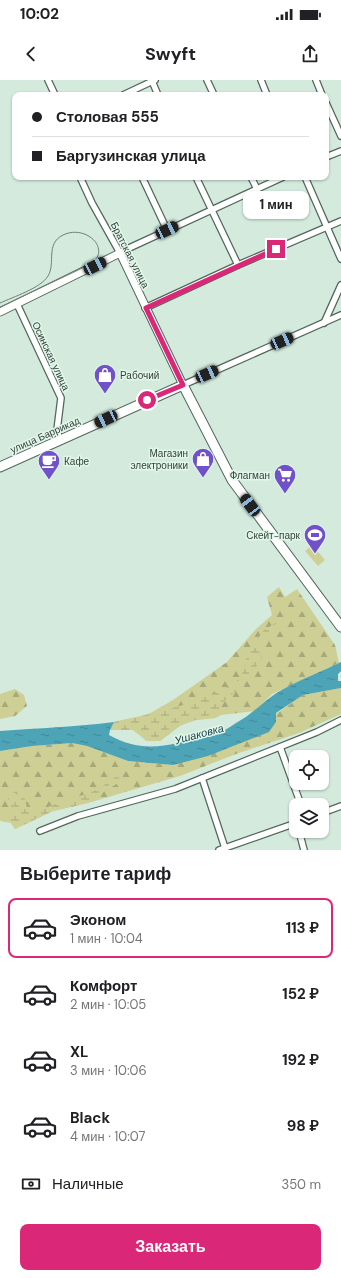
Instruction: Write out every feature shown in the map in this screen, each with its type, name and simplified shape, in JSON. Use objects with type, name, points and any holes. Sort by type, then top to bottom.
[{"type":"main road","name":"улица Баррикад","points":[[0,467],[183,385]]},
{"type":"main road","points":[[183,385],[232,480],[341,627]]},
{"type":"street","points":[[48,80],[53,92]]},
{"type":"street","points":[[207,80],[213,92]]},
{"type":"street","points":[[261,80],[267,92]]},
{"type":"street","points":[[316,80],[321,92]]},
{"type":"street","points":[[130,92],[154,81],[157,92]]},
{"type":"street","points":[[329,110],[341,136]]},
{"type":"street","points":[[329,156],[341,150]]},
{"type":"street","name":"Братская улица","points":[[81,180],[92,203],[120,253],[183,385]]},
{"type":"street","points":[[143,180],[167,230]]},
{"type":"street","points":[[197,180],[238,265]]},
{"type":"street","points":[[252,180],[257,189]]},
{"type":"street","points":[[0,312],[127,249],[276,180]]},
{"type":"street","points":[[306,180],[341,259]]},
{"type":"street","points":[[146,308],[238,265],[341,221]]},
{"type":"street","points":[[324,323],[341,285]]},
{"type":"street","name":"Осинская улица","points":[[17,304],[61,398],[57,430],[60,441]]},
{"type":"street","name":"улица Баррикад","points":[[183,385],[341,315]]},
{"type":"street","points":[[40,831],[78,816],[174,789],[317,732],[341,720]]},
{"type":"street","points":[[280,747],[298,798]]},
{"type":"street","points":[[202,778],[225,848]]},
{"type":"street","points":[[329,810],[341,806]]},
{"type":"street","points":[[219,850],[289,825]]},
{"type":"street","points":[[301,838],[304,850]]},
{"type":"street","points":[[238,843],[242,850]]},
{"type":"green space","name":"Скейт-парк","points":[[312,545],[325,560],[318,566],[305,551]]},
{"type":"green space","points":[[279,587],[285,597],[297,589],[335,645],[339,663],[272,694],[255,711],[196,720],[181,725],[160,741],[147,741],[133,730],[110,730],[114,722],[147,715],[173,700],[227,662],[256,629],[272,615],[267,597]]},
{"type":"green space","points":[[277,622],[258,649],[262,659],[244,684],[222,703],[221,715],[215,718],[196,720],[181,725],[160,741],[147,741],[133,730],[110,730],[114,722],[167,710],[192,702],[220,691],[241,678],[247,656],[263,631]]},
{"type":"green space","points":[[341,688],[341,714],[299,733],[236,754],[180,776],[88,803],[53,811],[15,829],[11,823],[0,821],[0,751],[32,746],[72,743],[87,746],[128,761],[173,765],[276,714],[303,695]]},
{"type":"green space","points":[[15,689],[24,695],[27,706],[15,716],[0,719],[0,694]]},
{"type":"green space","points":[[117,776],[123,780],[88,803],[53,811],[15,829],[11,823],[11,809],[7,796],[14,792],[25,799],[30,813],[97,790]]},
{"type":"water","points":[[341,662],[341,671],[338,674],[338,681],[341,681],[341,688],[303,695],[276,713],[276,722],[269,732],[208,756],[173,765],[128,761],[87,746],[72,743],[32,746],[0,751],[0,731],[114,722],[109,735],[133,745],[145,746],[168,745],[220,732],[247,716],[283,689]]},
{"type":"tram line","points":[[0,303],[33,288],[48,276],[51,265],[52,248],[54,243],[63,235],[72,232],[80,233],[88,235],[94,240],[99,252],[97,258],[91,264],[0,307]]},
{"type":"place","name":"Рабочий","points":[[105,394]]},
{"type":"place","name":"Магазин электроники","points":[[203,478]]},
{"type":"place","name":"Кафе","points":[[49,480]]},
{"type":"place","name":"Флагман","points":[[285,494]]},
{"type":"place","name":"Скейт-парк","points":[[315,554]]},
{"type":"route","points":[[147,400],[183,385],[146,308],[276,249]]},
{"type":"water label","name":"Ушаковка","points":[[199,734]]}]
